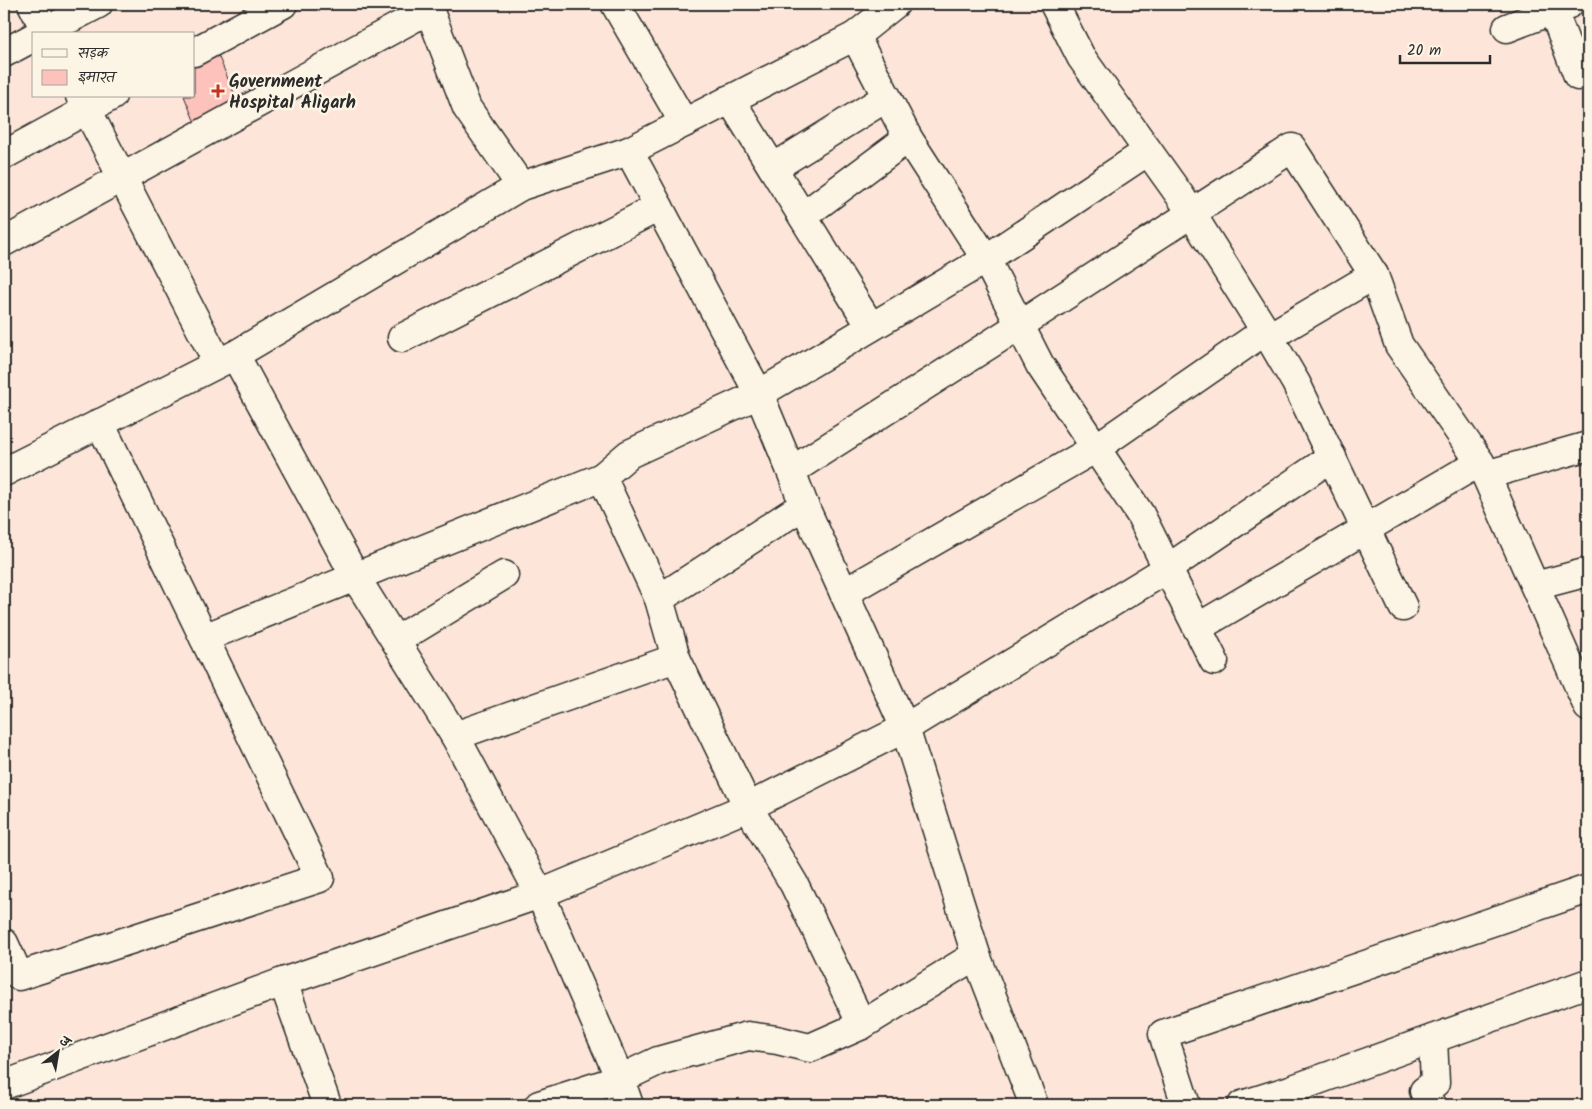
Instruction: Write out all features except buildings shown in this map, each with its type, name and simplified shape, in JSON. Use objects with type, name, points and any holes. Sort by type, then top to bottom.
[{"type":"street","points":[[32,4],[41,32]]},
{"type":"street","points":[[46,32],[98,4]]},
{"type":"street","points":[[195,51],[283,4]]},
{"type":"street","points":[[615,4],[684,123]]},
{"type":"street","points":[[4,472],[227,359],[521,186],[629,151],[855,36],[895,4]]},
{"type":"street","points":[[1054,4],[1081,57],[1191,212],[1296,383],[1403,607]]},
{"type":"street","points":[[4,242],[429,6],[466,108],[521,186]]},
{"type":"street","points":[[1507,28],[1561,7],[1578,76],[1588,71]]},
{"type":"street","points":[[855,36],[908,138],[986,259],[1040,365],[1140,514],[1214,661]]},
{"type":"street","points":[[4,53],[32,39]]},
{"type":"street","points":[[773,168],[886,97]]},
{"type":"street","points":[[4,155],[83,103],[104,98]]},
{"type":"street","points":[[730,99],[871,327]]},
{"type":"street","points":[[83,103],[122,178],[356,578],[456,736],[540,894],[620,1079],[629,1105]]},
{"type":"street","points":[[803,216],[908,138]]},
{"type":"street","points":[[791,470],[1020,325],[1292,148],[1374,274],[1399,345],[1483,468],[1587,699]]},
{"type":"street","points":[[629,151],[759,394],[804,505],[905,728],[976,954],[1034,1105]]},
{"type":"street","points":[[204,638],[602,477],[629,454],[759,394],[986,259],[1148,151]]},
{"type":"street","points":[[402,338],[659,207]]},
{"type":"street","points":[[844,593],[1096,448],[1267,334],[1374,274]]},
{"type":"street","points":[[4,943],[19,976],[320,878],[100,423]]},
{"type":"street","points":[[1197,628],[1366,529],[1483,468],[1588,446]]},
{"type":"street","points":[[4,1085],[283,982],[540,894],[748,807],[905,728],[1167,569],[1332,457]]},
{"type":"street","points":[[602,477],[658,599],[676,658],[748,807],[794,884],[862,1025]]},
{"type":"street","points":[[658,599],[804,505]]},
{"type":"street","points":[[1535,586],[1588,572]]},
{"type":"street","points":[[397,640],[504,575]]},
{"type":"street","points":[[456,736],[676,658]]},
{"type":"street","points":[[1186,1105],[1163,1034],[1588,889]]},
{"type":"street","points":[[539,1105],[620,1079],[658,1061],[748,1036],[777,1040],[810,1048],[862,1025],[976,954]]},
{"type":"street","points":[[283,982],[327,1105]]},
{"type":"street","points":[[1242,1105],[1293,1098],[1432,1039],[1588,983]]},
{"type":"street","points":[[1431,1105],[1424,1091],[1435,1083],[1432,1039]]},
{"type":"place","name":"Government Hospital Aligarh","points":[[218,91]]}]
